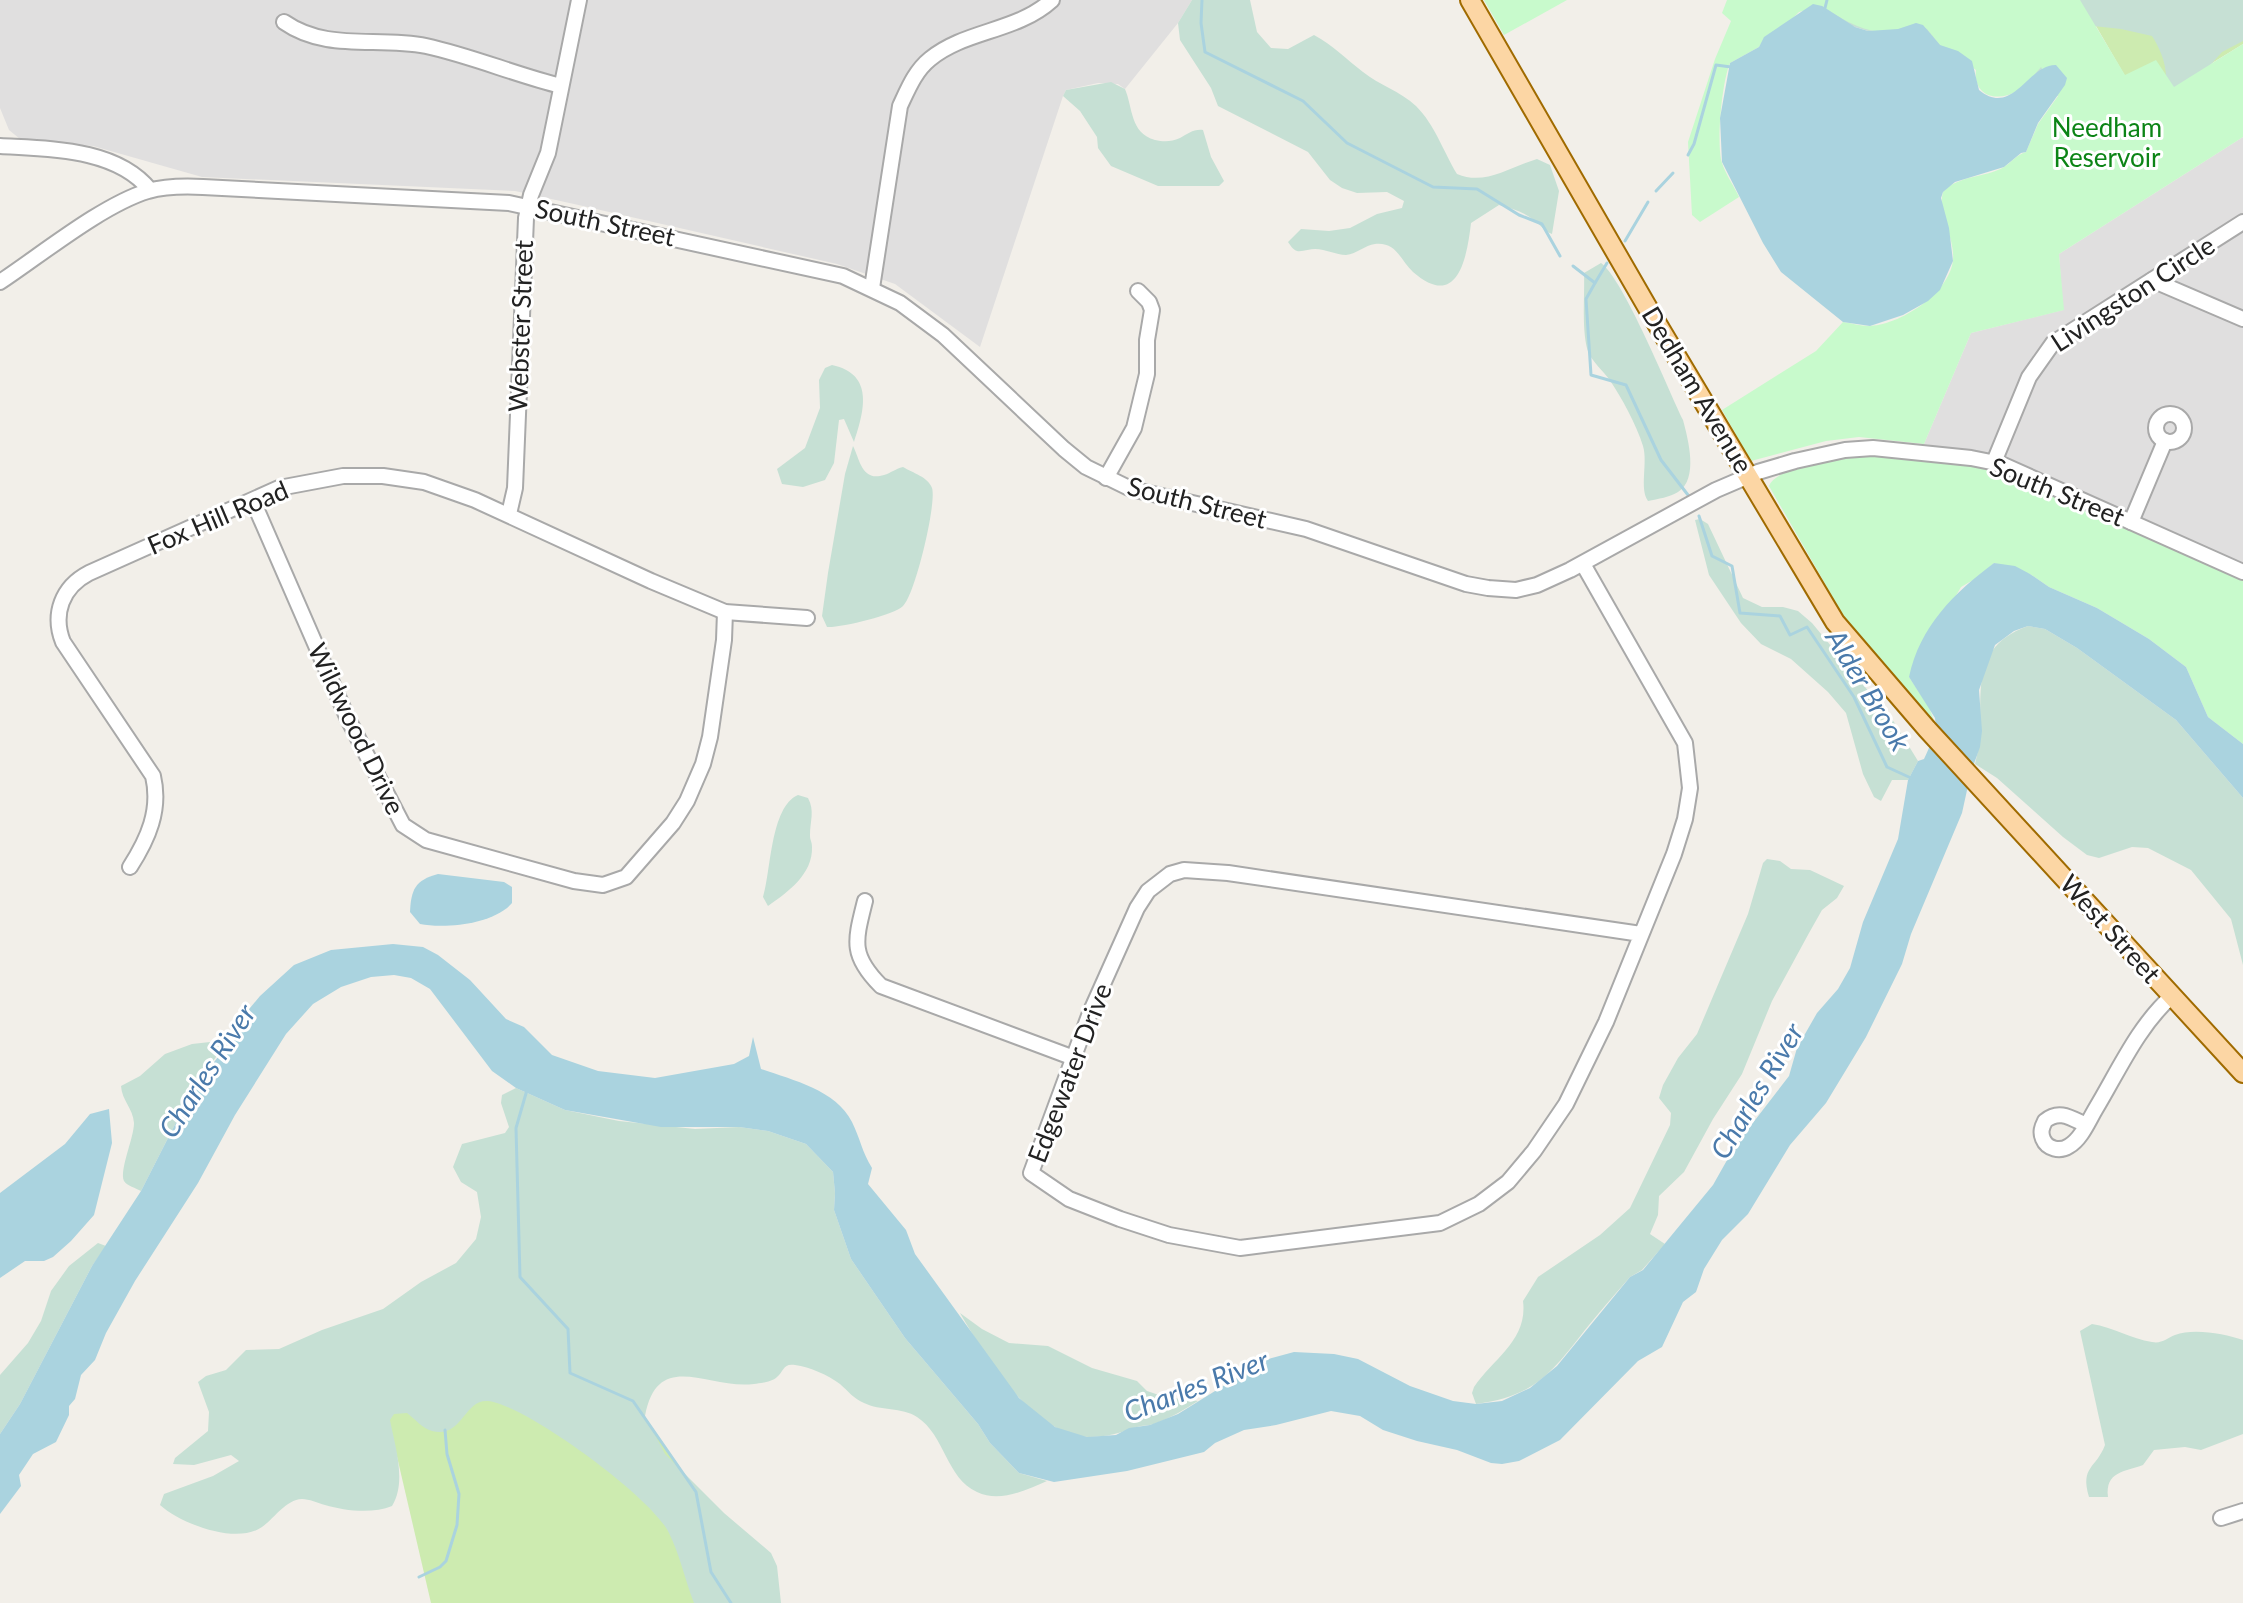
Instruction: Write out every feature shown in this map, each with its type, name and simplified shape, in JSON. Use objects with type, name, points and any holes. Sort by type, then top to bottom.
[{"type":"main road","name":"Dedham Avenue","points":[[1470,0],[1835,622],[1855,649],[1954,758]]},
{"type":"main road","name":"West Street","points":[[1954,758],[2243,1073]]},
{"type":"street","name":"Webster Street","points":[[509,514],[515,488],[522,264],[528,206],[548,153],[579,0]]},
{"type":"street","points":[[872,288],[900,106],[912,81],[927,61],[948,46],[1020,21],[1052,0]]},
{"type":"street","points":[[284,22],[299,33],[321,39],[428,46],[561,86]]},
{"type":"street","points":[[0,146],[85,155],[129,171],[150,190]]},
{"type":"street","name":"South Street","points":[[0,282],[101,214],[150,190],[178,186],[482,200],[528,206],[843,276],[900,303],[943,335],[1064,449],[1106,478],[1131,489],[1306,529],[1455,581],[1488,588],[1530,587],[1583,564],[1747,476],[1807,458],[1863,448],[1994,462],[2243,572]]},
{"type":"street","name":"Livingston Circle","points":[[1994,462],[2024,386],[2047,349],[2058,339],[2243,222]]},
{"type":"street","points":[[2152,280],[2243,319]]},
{"type":"street","points":[[1106,478],[1134,428],[1147,374],[1147,340],[1152,310],[1138,291]]},
{"type":"street","points":[[2131,522],[2165,441]]},
{"type":"street","name":"Fox Hill Road","points":[[130,867],[147,840],[152,825],[153,776],[63,642],[59,628],[60,606],[71,586],[83,577],[293,484],[343,476],[383,476],[433,485],[509,514],[725,612],[807,618]]},
{"type":"street","name":"Wildwood Drive","points":[[253,501],[347,717],[403,825],[426,840],[574,881],[607,885],[626,877],[673,823],[687,801],[703,764],[710,737],[725,612]]},
{"type":"street","name":"Edgewater Drive","points":[[1583,564],[1685,743],[1690,788],[1685,819],[1641,934],[1584,1069],[1566,1104],[1508,1182],[1479,1204],[1440,1223],[1240,1248],[1169,1235],[1120,1219],[1069,1199],[1031,1173],[1090,1013],[1137,908],[1148,891],[1170,874],[1184,870],[1228,873],[1641,934]]},
{"type":"street","points":[[865,901],[856,941],[861,962],[881,986],[1074,1058]]},
{"type":"street","points":[[2086,1125],[2150,1020],[2172,996]]},
{"type":"street","points":[[2221,1518],[2243,1511]]},
{"type":"shaded area","points":[[0,0],[1192,0],[1178,23],[1125,89],[1118,84],[1098,83],[1066,90],[980,347],[895,284],[837,264],[515,191],[202,177],[93,146],[20,139],[9,130],[0,108]]},
{"type":"shaded area","points":[[2243,137],[2243,563],[2009,460],[1924,444],[1971,333],[2063,310],[2059,254]]},
{"type":"green space","points":[[1192,0],[1250,0],[1257,32],[1271,48],[1288,49],[1314,35],[1321,39],[1369,77],[1416,106],[1434,130],[1457,174],[1487,177],[1537,159],[1550,165],[1559,191],[1552,234],[1527,216],[1499,205],[1471,223],[1463,264],[1450,283],[1440,286],[1413,272],[1393,249],[1382,244],[1346,255],[1319,249],[1294,249],[1288,242],[1301,229],[1329,231],[1350,228],[1377,214],[1402,208],[1404,201],[1387,192],[1357,193],[1342,188],[1330,180],[1308,152],[1218,106],[1211,88],[1180,40],[1178,23]]},
{"type":"green space","points":[[1484,0],[1567,0],[1504,35]]},
{"type":"green space","name":"Needham Reservoir","points":[[1727,0],[2080,0],[2125,75],[2156,60],[2174,87],[2243,44],[2243,137],[2059,254],[2064,310],[1971,333],[1924,444],[1859,437],[1826,441],[1751,461],[1722,410],[1816,351],[1843,322],[1880,325],[1908,314],[1933,295],[1950,272],[1953,260],[1942,208],[1943,192],[1956,182],[2004,167],[2026,152],[2038,124],[2058,96],[2041,67],[2019,90],[2003,96],[1988,95],[1978,86],[1976,70],[1940,45],[1927,29],[1916,23],[1903,29],[1878,31],[1855,25],[1822,6],[1799,12],[1765,37],[1759,47],[1730,63],[1721,113],[1720,154],[1739,197],[1700,222],[1692,215],[1688,142],[1731,21],[1722,13]]},
{"type":"green space","points":[[1768,0],[2243,0],[2243,41],[2222,52],[2197,80],[2173,99],[2058,96],[1898,29],[1868,31]],"holes":[[[2084,25],[2152,36],[2163,59],[2165,84],[2116,88]]]},
{"type":"green space","points":[[2081,0],[2243,0],[2243,44],[2173,87],[2125,76]]},
{"type":"green space","points":[[1111,82],[1125,89],[1137,126],[1147,137],[1171,141],[1203,130],[1211,157],[1224,181],[1219,186],[1158,186],[1111,166],[1098,148],[1097,137],[1080,111],[1063,96],[1066,90]]},
{"type":"green space","points":[[1601,263],[1611,273],[1633,312],[1683,420],[1690,458],[1688,478],[1678,492],[1664,498],[1648,501],[1645,496],[1644,453],[1633,420],[1609,379],[1589,354],[1584,325],[1584,273]]},
{"type":"green space","points":[[832,365],[846,370],[860,385],[863,407],[854,442],[844,419],[839,420],[834,463],[825,480],[803,487],[782,484],[777,469],[805,448],[820,408],[819,380],[825,368]]},
{"type":"green space","points":[[853,446],[866,473],[884,475],[903,467],[927,481],[932,488],[931,511],[919,568],[903,606],[866,620],[827,627],[822,616],[828,573],[845,474]]},
{"type":"green space","points":[[1904,454],[2010,476],[2243,580],[2243,744],[2208,717],[2186,667],[2149,639],[2030,574],[1994,563],[1961,587],[1909,677],[1929,707],[1936,726],[1842,613],[1769,486],[1776,477],[1809,465]]},
{"type":"green space","points":[[1700,519],[1708,524],[1743,598],[1762,607],[1798,611],[1812,623],[1894,722],[1918,761],[1908,780],[1892,780],[1881,801],[1874,797],[1863,774],[1846,713],[1791,659],[1761,644],[1741,623],[1709,575],[1695,520]]},
{"type":"green space","points":[[2028,626],[2045,629],[2077,648],[2176,720],[2243,798],[2243,965],[2231,919],[2191,870],[2148,848],[2132,847],[2099,858],[2087,855],[1997,778],[1975,764],[1985,667],[1992,651],[2006,637]]},
{"type":"green space","points":[[798,795],[808,798],[811,807],[811,857],[798,881],[768,906],[763,897],[777,826],[789,802]]},
{"type":"green space","points":[[1767,859],[1780,861],[1791,869],[1810,870],[1844,886],[1837,898],[1822,910],[1809,933],[1772,1001],[1742,1074],[1684,1172],[1659,1196],[1658,1215],[1650,1234],[1665,1244],[1642,1270],[1630,1277],[1554,1368],[1515,1395],[1476,1404],[1472,1393],[1474,1387],[1515,1338],[1523,1315],[1523,1301],[1538,1277],[1600,1235],[1630,1208],[1670,1125],[1671,1113],[1659,1098],[1663,1085],[1678,1058],[1697,1034],[1748,914],[1763,863]]},
{"type":"green space","points":[[228,1040],[192,1091],[141,1191],[127,1184],[123,1169],[134,1123],[121,1086],[140,1076],[165,1054],[192,1044]]},
{"type":"green space","points":[[516,1088],[565,1110],[619,1121],[695,1129],[739,1127],[768,1131],[806,1144],[833,1172],[834,1210],[851,1259],[905,1338],[978,1424],[990,1443],[1019,1473],[1047,1481],[1004,1496],[977,1492],[958,1477],[934,1434],[917,1417],[864,1403],[824,1375],[791,1365],[772,1380],[754,1384],[673,1378],[661,1383],[652,1395],[645,1416],[665,1454],[724,1513],[771,1553],[777,1566],[781,1603],[694,1603],[669,1533],[639,1498],[558,1435],[506,1406],[488,1401],[473,1406],[457,1424],[442,1432],[429,1430],[407,1413],[394,1414],[390,1420],[399,1486],[392,1506],[368,1511],[350,1510],[311,1500],[296,1500],[262,1527],[238,1534],[195,1525],[160,1505],[164,1494],[213,1476],[239,1461],[231,1455],[194,1465],[173,1464],[175,1458],[208,1431],[209,1412],[198,1382],[226,1370],[246,1350],[279,1349],[383,1309],[421,1282],[456,1263],[476,1239],[481,1217],[477,1192],[461,1182],[453,1167],[462,1144],[505,1133],[509,1127],[501,1103],[502,1095]]},
{"type":"green space","points":[[98,1243],[106,1246],[92,1266],[20,1404],[0,1434],[0,1375],[28,1343],[41,1321],[51,1291],[69,1266]]},
{"type":"green space","points":[[960,1313],[1009,1343],[1048,1346],[1092,1368],[1137,1381],[1147,1391],[1165,1397],[1198,1401],[1154,1424],[1102,1436],[1068,1433],[1030,1409],[1013,1391]]},
{"type":"green space","points":[[559,1319],[633,1401],[696,1492],[731,1603],[431,1603],[385,1405]]},
{"type":"green space","points":[[2092,1324],[2156,1342],[2191,1332],[2243,1340],[2243,1434],[2201,1450],[2185,1447],[2154,1450],[2143,1465],[2113,1477],[2108,1497],[2089,1497],[2086,1479],[2105,1445],[2080,1331]]},
{"type":"water","name":"Needham Reservoir","points":[[1813,4],[1868,31],[1898,29],[1916,23],[1923,25],[1940,45],[1958,51],[1972,61],[1979,90],[1991,97],[2001,98],[2011,94],[2046,67],[2056,65],[2067,78],[2038,123],[2026,152],[2004,167],[1955,182],[1943,192],[1941,198],[1953,261],[1940,290],[1903,315],[1870,326],[1843,322],[1781,272],[1722,162],[1720,118],[1730,63],[1759,47],[1764,37]]},
{"type":"water","points":[[1994,563],[2015,566],[2049,587],[2097,608],[2149,639],[2186,667],[2208,717],[2243,744],[2243,798],[2176,720],[2077,648],[2045,629],[2028,626],[2014,631],[1995,645],[1979,690],[1980,747],[1962,813],[1911,934],[1902,964],[1866,1037],[1826,1103],[1790,1145],[1748,1214],[1722,1240],[1704,1269],[1696,1292],[1683,1302],[1662,1347],[1638,1361],[1560,1440],[1519,1461],[1491,1463],[1457,1450],[1383,1430],[1360,1416],[1331,1411],[1244,1430],[1215,1443],[1204,1452],[1127,1471],[1054,1482],[1019,1473],[990,1443],[978,1424],[905,1338],[851,1259],[834,1210],[833,1172],[806,1144],[768,1131],[739,1127],[661,1127],[565,1110],[516,1088],[492,1071],[430,989],[411,978],[394,975],[371,977],[341,987],[313,1004],[286,1034],[235,1115],[198,1183],[135,1281],[95,1360],[81,1375],[75,1399],[69,1406],[69,1415],[56,1442],[33,1454],[19,1475],[21,1486],[0,1514],[0,1434],[20,1404],[92,1266],[141,1191],[192,1091],[218,1057],[240,1020],[260,996],[294,965],[331,950],[393,944],[423,947],[438,955],[470,980],[506,1019],[524,1027],[552,1055],[598,1071],[655,1078],[734,1064],[749,1056],[753,1037],[761,1069],[824,1094],[845,1111],[872,1168],[868,1184],[906,1230],[915,1254],[1019,1398],[1055,1427],[1087,1437],[1116,1435],[1129,1428],[1150,1425],[1178,1414],[1265,1360],[1294,1352],[1358,1359],[1410,1386],[1453,1401],[1476,1404],[1502,1401],[1530,1388],[1557,1366],[1630,1277],[1643,1270],[1713,1185],[1735,1146],[1789,1076],[1797,1048],[1817,1013],[1838,989],[1850,968],[1863,922],[1898,839],[1908,780],[1918,761],[1924,759],[1934,734],[1935,718],[1909,677],[1914,659],[1930,626],[1941,612],[1965,586]]},
{"type":"water","points":[[438,874],[504,882],[512,887],[512,903],[494,916],[469,923],[442,926],[420,924],[410,912],[413,892],[424,879]]},
{"type":"water","points":[[109,1109],[112,1143],[94,1215],[53,1257],[44,1261],[25,1261],[0,1278],[0,1193],[65,1144],[90,1114]]},
{"type":"waterway","name":"Alder Brook","points":[[1202,0],[1205,52],[1303,101],[1347,143],[1433,187],[1477,189],[1519,215],[1542,224],[1560,256]]},
{"type":"waterway","points":[[1824,12],[1827,0]]},
{"type":"waterway","points":[[1688,155],[1694,144],[1716,65],[1731,67]]},
{"type":"waterway","points":[[1656,191],[1673,173]]},
{"type":"waterway","points":[[1625,241],[1648,202]]},
{"type":"waterway","points":[[1595,283],[1607,263]]},
{"type":"waterway","name":"Alder Brook","points":[[1573,266],[1595,283],[1586,299],[1591,375],[1626,385],[1661,460],[1688,495]]},
{"type":"waterway","name":"Alder Brook","points":[[1699,516],[1712,556],[1732,566],[1740,613],[1780,616],[1790,635],[1807,627],[1854,697],[1887,767],[1911,778]]},
{"type":"waterway","points":[[527,1090],[516,1128],[520,1277],[568,1329],[570,1373],[633,1401],[696,1492],[711,1572],[731,1603]]},
{"type":"waterway","points":[[419,1577],[446,1561],[457,1525],[459,1494],[447,1454],[445,1430]]},
{"type":"water label","name":"Charles River","points":[[207,1071]]},
{"type":"water label","name":"Charles River","points":[[1757,1091]]},
{"type":"water label","name":"Charles River","points":[[1196,1386]]}]
